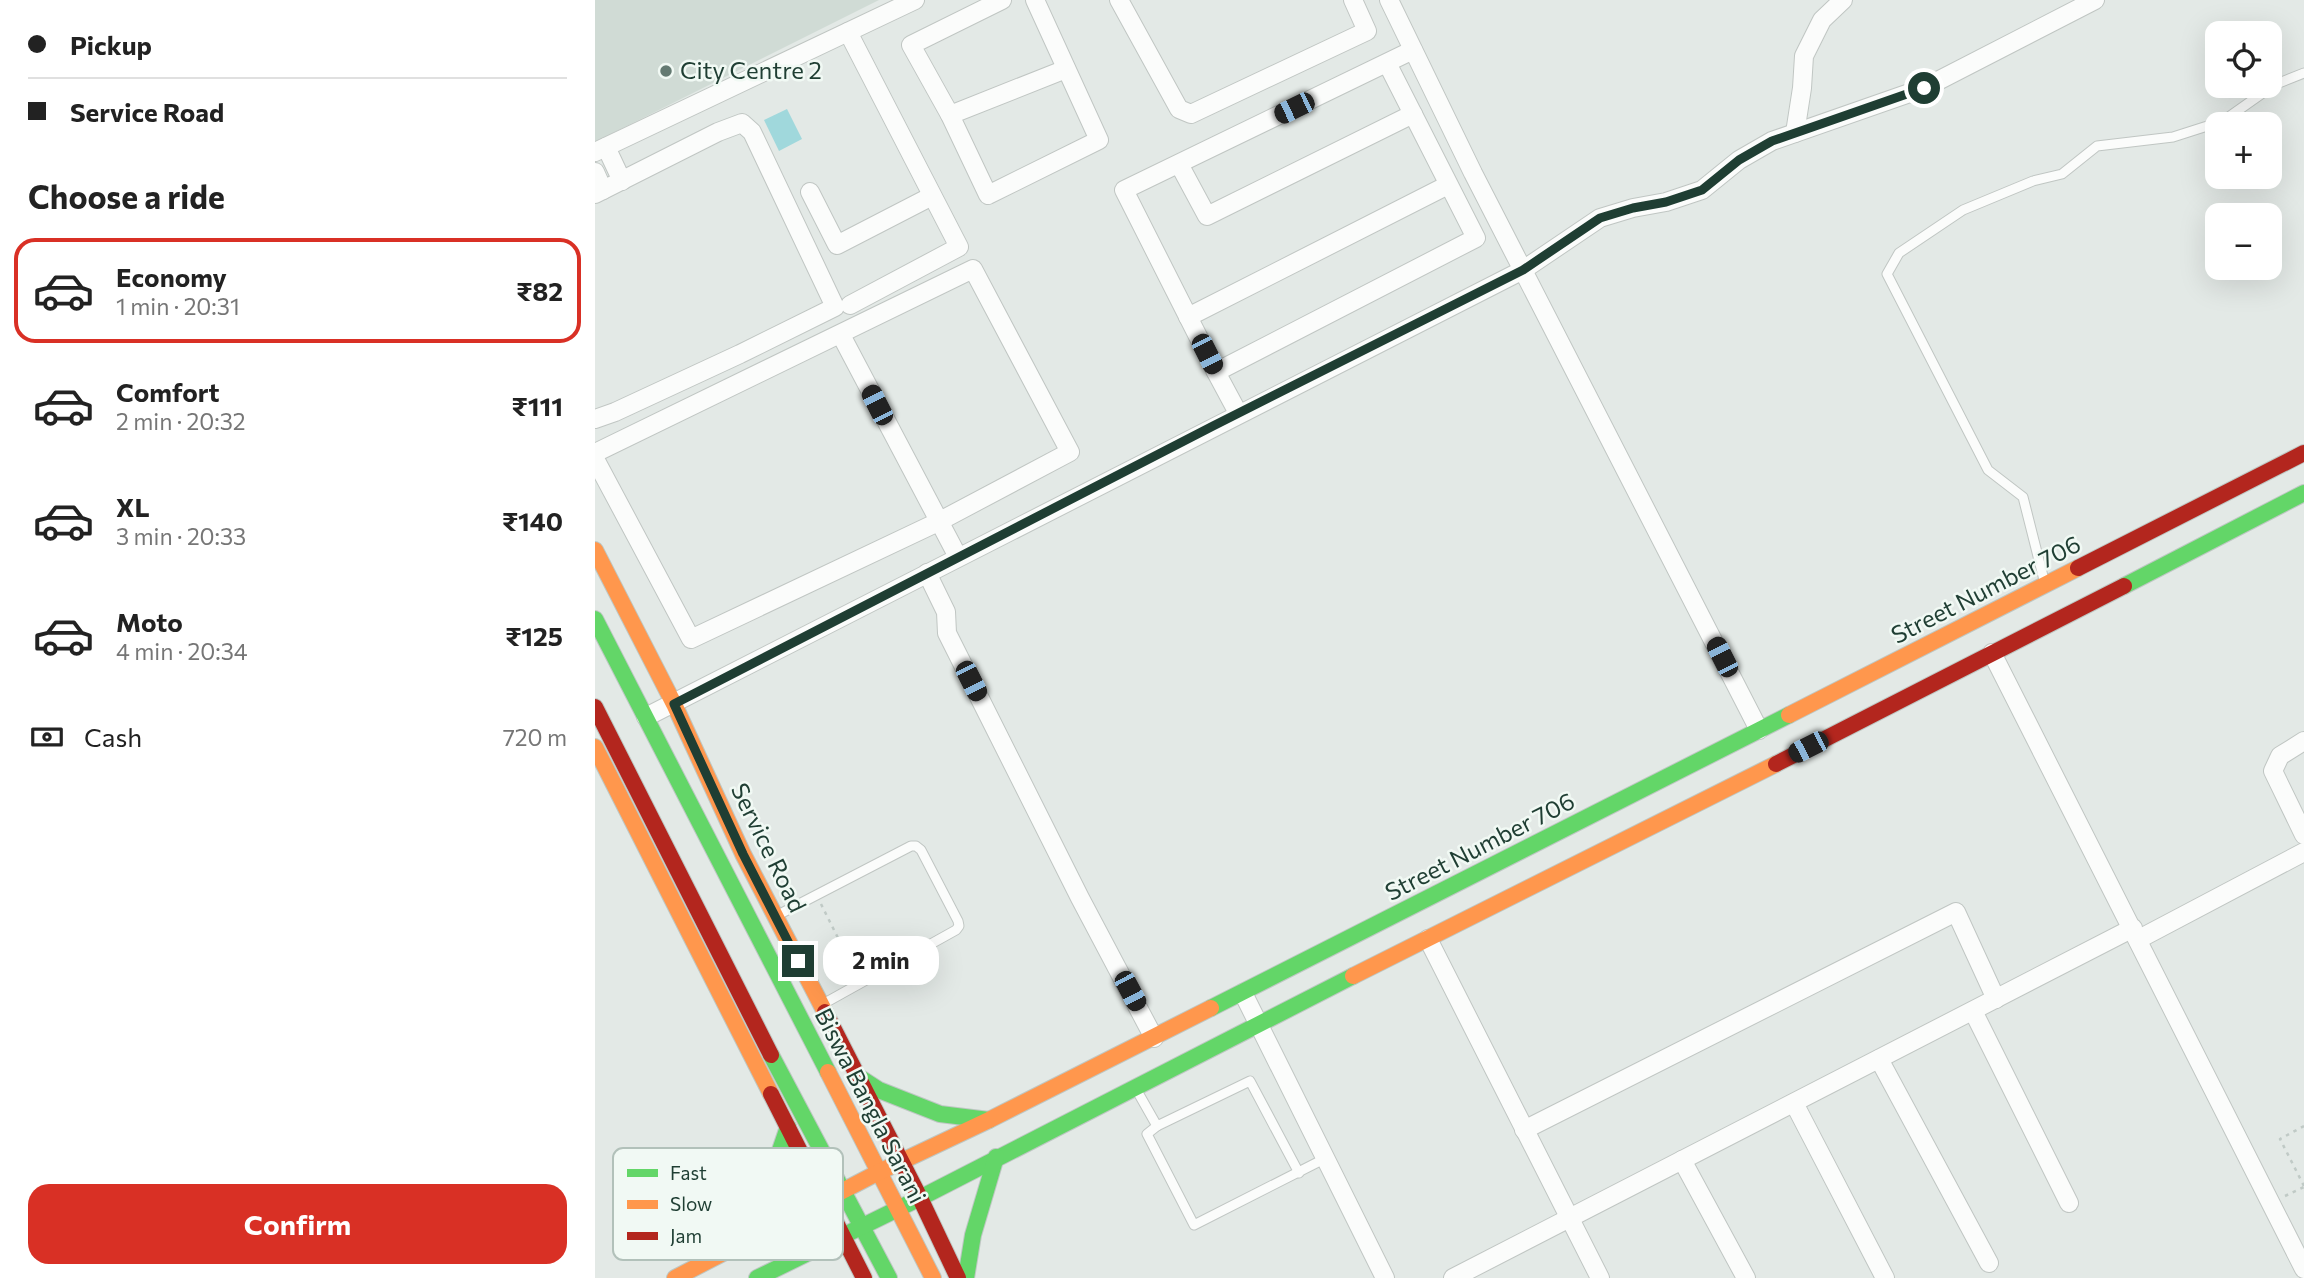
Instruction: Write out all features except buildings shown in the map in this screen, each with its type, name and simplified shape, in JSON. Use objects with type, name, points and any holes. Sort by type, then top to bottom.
[{"type":"street","points":[[621,181],[600,149],[913,0]]},
{"type":"street","points":[[1002,0],[911,45],[950,115],[988,195],[1099,140],[1035,0]]},
{"type":"street","points":[[1126,2],[1179,109],[1191,114],[1367,31],[1353,0]]},
{"type":"street","points":[[1389,0],[1523,270],[1759,730]]},
{"type":"street","points":[[1795,133],[1804,56],[1822,20],[1843,0]]},
{"type":"street","points":[[646,718],[1238,413],[1523,270],[1600,218],[1702,190],[1739,160],[1772,141],[1924,88],[2095,0]]},
{"type":"street","points":[[848,32],[959,247],[850,305]]},
{"type":"street","points":[[1238,413],[1124,190],[1413,50]]},
{"type":"street","points":[[1216,372],[1476,238],[1387,63]]},
{"type":"street","points":[[950,115],[1066,69]]},
{"type":"street","points":[[1179,163],[1207,216],[1413,114]]},
{"type":"street","points":[[595,172],[599,192],[717,132],[742,123],[752,132],[835,307],[740,354],[595,419]]},
{"type":"street","points":[[1188,317],[1448,185]]},
{"type":"street","points":[[810,192],[837,244],[932,196]]},
{"type":"street","points":[[595,453],[973,269],[1070,452],[938,522],[691,639],[595,459]]},
{"type":"street","points":[[841,335],[958,557]]},
{"type":"street","name":"Street Number 706","points":[[845,1190],[1154,1038],[2304,453]]},
{"type":"street","points":[[865,1278],[843,1235],[1750,777],[2304,493]]},
{"type":"street","name":"Service Road","points":[[595,550],[674,704],[743,854],[920,1198],[958,1278]]},
{"type":"street","points":[[927,573],[946,612],[947,633],[1080,898],[1154,1038]]},
{"type":"street","name":"Biswa Bangla Sarani","points":[[595,619],[933,1278]]},
{"type":"street","points":[[1993,653],[2304,1269]]},
{"type":"street","points":[[595,707],[647,814],[822,1148]]},
{"type":"street","points":[[2304,741],[2280,756],[2273,771],[2304,835]]},
{"type":"street","points":[[595,747],[798,1148]]},
{"type":"street","points":[[1453,1278],[1973,1010],[2304,852]]},
{"type":"street","points":[[1524,1130],[1956,912],[1996,999]]},
{"type":"street","points":[[1428,939],[1600,1278]]},
{"type":"street","points":[[1243,993],[1385,1278]]},
{"type":"street","points":[[1973,1010],[2069,1203]]},
{"type":"street","points":[[1879,1059],[1989,1263]]},
{"type":"street","points":[[858,1077],[879,1090],[940,1114],[989,1120]]},
{"type":"street","points":[[1794,1103],[1885,1278]]},
{"type":"street","points":[[781,1148],[788,1127]]},
{"type":"street","points":[[966,1278],[973,1235],[996,1157]]},
{"type":"street","points":[[1682,1160],[1746,1278]]},
{"type":"street","points":[[843,1186],[889,1278]]},
{"type":"street","name":"Street Number 706","points":[[675,1278],[709,1260]]},
{"type":"street","points":[[768,1276],[797,1260]]},
{"type":"lane","points":[[2046,586],[2023,497],[1988,470],[1887,274],[1899,253],[1963,210],[2033,181],[2061,174],[2097,146],[2172,137],[2223,121],[2274,85],[2304,73]]},
{"type":"lane","points":[[775,916],[911,846],[916,846],[921,850],[958,921],[956,930],[821,1005]]},
{"type":"lane","points":[[1299,1173],[1250,1081],[1147,1133],[1194,1225],[1299,1173],[1326,1158]]},
{"type":"lane","points":[[1135,1087],[1157,1126]]},
{"type":"path","points":[[817,895],[861,984]]},
{"type":"path","points":[[2271,1203],[2304,1187],[2280,1139],[2304,1126]]},
{"type":"shaded area","name":"City Centre 2","points":[[595,0],[879,0],[595,142]]},
{"type":"water","points":[[787,109],[802,139],[779,151],[764,120]]},
{"type":"traffic: fast","points":[[2124,586],[2304,493]]},
{"type":"traffic: fast","points":[[595,619],[828,1072]]},
{"type":"traffic: fast","points":[[1211,1008],[1789,715]]},
{"type":"traffic: fast","points":[[843,1236],[1353,976]]},
{"type":"traffic: fast","points":[[771,1055],[820,1148]]},
{"type":"traffic: fast","points":[[859,1077],[879,1090],[940,1114],[989,1120]]},
{"type":"traffic: fast","points":[[781,1148],[788,1127]]},
{"type":"traffic: fast","points":[[966,1278],[973,1235],[996,1157]]},
{"type":"traffic: fast","points":[[843,1191],[889,1278]]},
{"type":"traffic: fast","points":[[757,1278],[794,1260]]},
{"type":"traffic: slow","points":[[595,550],[674,704],[743,854],[825,1012]]},
{"type":"traffic: slow","points":[[1789,715],[2078,568]]},
{"type":"traffic: slow","points":[[595,747],[771,1094]]},
{"type":"traffic: slow","points":[[1353,976],[1776,764]]},
{"type":"traffic: slow","points":[[843,1191],[1211,1008]]},
{"type":"traffic: slow","points":[[828,1072],[933,1278]]},
{"type":"traffic: slow","points":[[675,1278],[710,1260]]},
{"type":"traffic: jam","points":[[2078,568],[2304,453]]},
{"type":"traffic: jam","points":[[1776,764],[2124,586]]},
{"type":"traffic: jam","points":[[595,707],[771,1055]]},
{"type":"traffic: jam","points":[[825,1012],[958,1278]]},
{"type":"traffic: jam","points":[[771,1094],[798,1148]]},
{"type":"traffic: jam","points":[[843,1236],[864,1278]]},
{"type":"place","name":"City Centre 2","points":[[666,71]]},
{"type":"route","points":[[798,961],[743,854],[674,704],[1213,426],[1523,270],[1600,218],[1702,190],[1739,160],[1772,141],[1924,88]]}]
